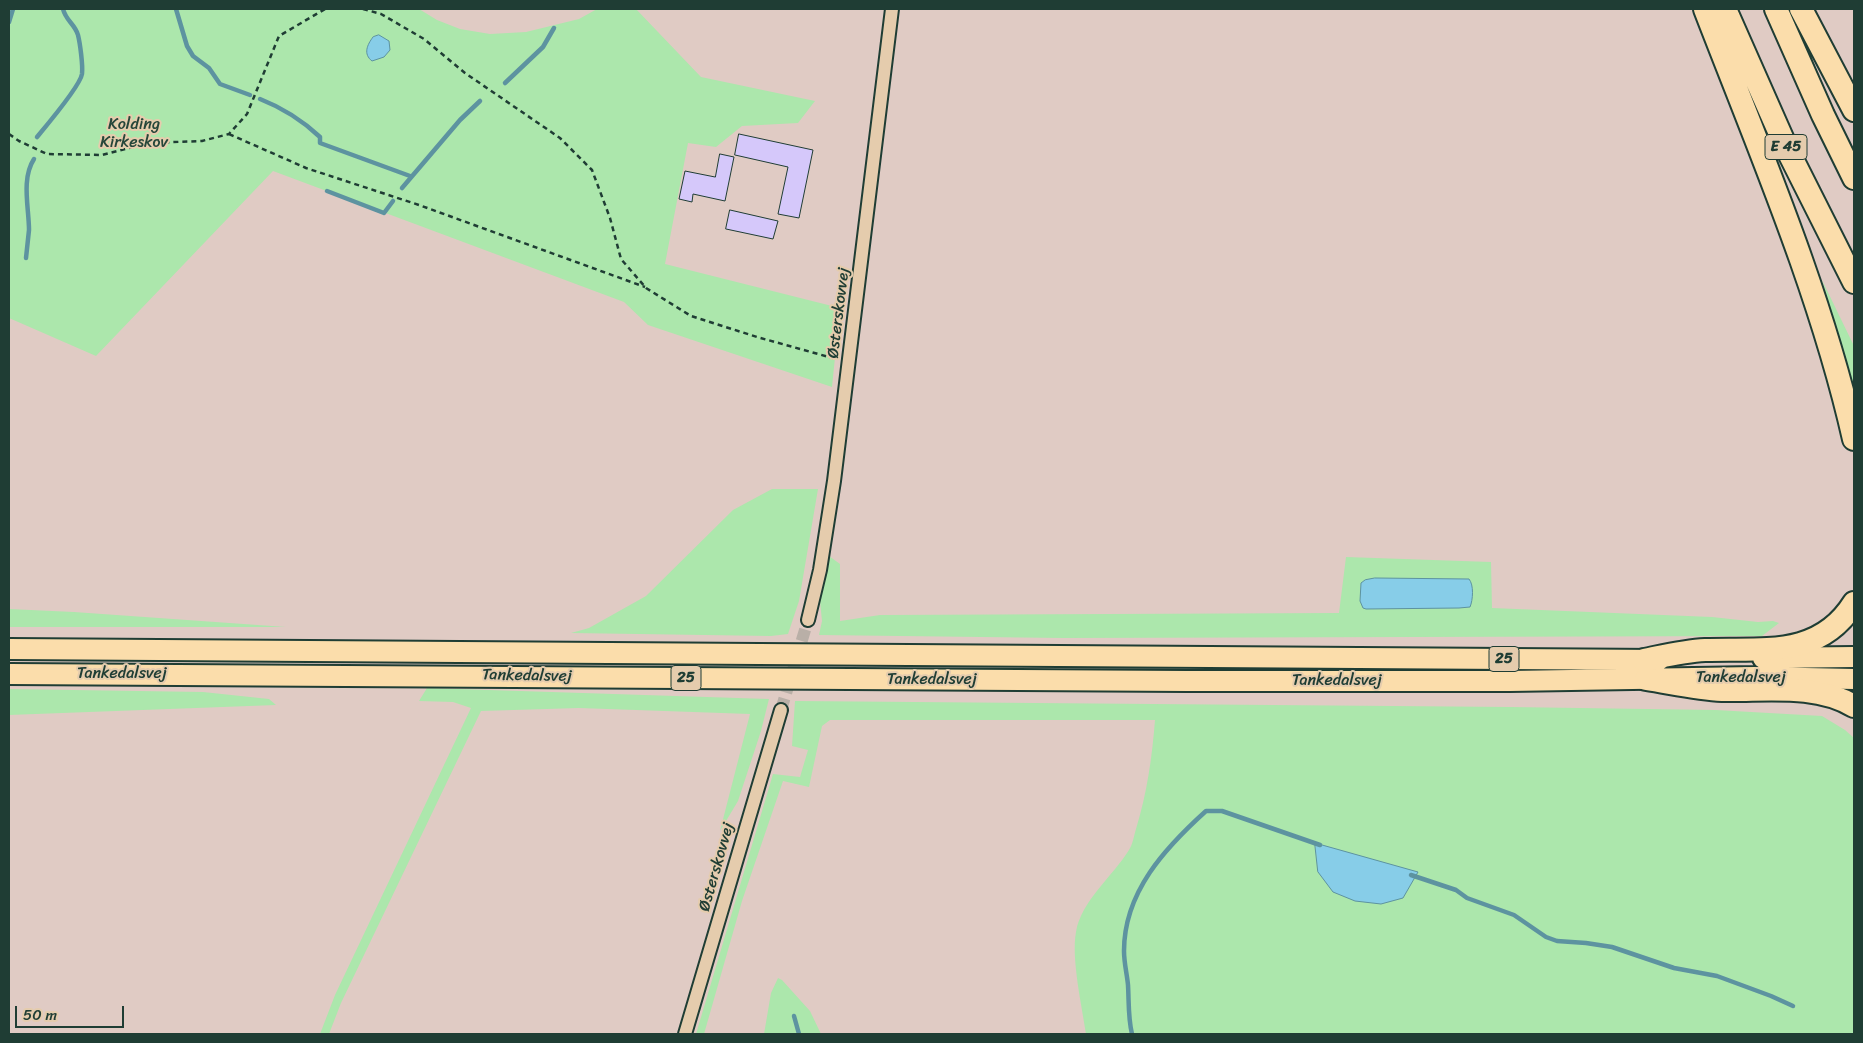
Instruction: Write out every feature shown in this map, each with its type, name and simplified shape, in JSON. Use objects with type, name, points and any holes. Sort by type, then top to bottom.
[{"type":"highway","points":[[1705,9],[1801,259],[1832,357],[1854,439]]},
{"type":"highway","name":"E 45","points":[[1725,9],[1786,147],[1854,282]]},
{"type":"highway","name":"E 45","points":[[1776,9],[1823,115],[1854,178]]},
{"type":"highway","points":[[1801,9],[1854,110]]},
{"type":"highway","points":[[1645,669],[1694,651],[1776,649],[1803,644],[1825,634],[1837,624],[1854,603]]},
{"type":"highway","name":"Tankedalsvej","points":[[9,649],[317,650],[1645,669],[1755,677],[1854,679]]},
{"type":"highway","name":"Tankedalsvej","points":[[9,674],[1176,681],[1520,681],[1645,669],[1854,657]]},
{"type":"highway","points":[[1645,669],[1701,688],[1722,690],[1799,690],[1831,696],[1854,706]]},
{"type":"street","name":"Østerskovvej","points":[[808,620],[820,570],[834,481],[892,9]]},
{"type":"street","name":"Østerskovvej","points":[[685,1034],[781,710]]},
{"type":"path","points":[[9,134],[19,141],[47,154],[102,156],[148,143],[202,141],[229,134],[247,114],[279,36],[325,9]]},
{"type":"path","points":[[363,9],[381,14],[424,39],[465,73],[560,138],[592,170],[610,218],[622,259],[646,288]]},
{"type":"path","points":[[229,134],[306,168],[419,205],[646,288],[691,316],[756,337],[849,362]]},
{"type":"green space","name":"Kolding Kirkeskov","points":[[9,9],[419,9],[437,20],[460,29],[490,34],[526,32],[579,19],[597,9],[636,9],[701,77],[815,101],[798,123],[742,126],[716,147],[688,143],[665,264],[840,308],[832,387],[648,325],[624,302],[273,171],[96,356],[9,318]]},
{"type":"green space","points":[[1822,280],[1854,346],[1854,392]]},
{"type":"green space","points":[[772,489],[818,489],[799,601],[788,634],[771,636],[571,633],[589,628],[646,596],[733,510]]},
{"type":"green space","points":[[829,556],[840,564],[840,621],[880,615],[1339,613],[1346,557],[1491,562],[1492,608],[1712,617],[1779,623],[1762,636],[1063,638],[819,635],[822,621],[820,601]]},
{"type":"green space","points":[[9,609],[74,612],[286,627],[9,627]]},
{"type":"green space","points":[[427,688],[769,699],[761,731],[738,801],[720,831],[750,714],[579,708],[481,711],[341,1003],[329,1034],[320,1034],[335,995],[471,708],[453,702],[419,701]]},
{"type":"green space","points":[[9,689],[203,692],[269,699],[276,705],[9,715]]},
{"type":"green space","points":[[795,701],[1511,707],[1716,710],[1822,716],[1854,738],[1854,1034],[1086,1034],[1076,969],[1076,932],[1084,910],[1091,899],[1132,845],[1151,762],[1155,720],[830,720],[822,726],[809,787],[783,781],[742,901],[704,1034],[696,1034],[773,774],[800,777],[808,750],[792,746]]},
{"type":"green space","points":[[778,978],[810,1011],[821,1034],[764,1034],[771,993]]},
{"type":"water","points":[[379,35],[389,41],[390,50],[384,57],[372,61],[367,52],[368,46],[373,37]]},
{"type":"water","points":[[1375,578],[1469,579],[1472,589],[1471,604],[1470,607],[1459,608],[1363,608],[1360,601],[1361,583]]},
{"type":"water","points":[[1315,843],[1418,872],[1403,898],[1381,904],[1355,901],[1333,892],[1318,872]]},
{"type":"building","points":[[739,134],[813,150],[799,218],[778,214],[788,167],[735,155]]},
{"type":"building","points":[[720,154],[734,157],[725,201],[693,194],[692,202],[679,199],[685,171],[715,177]]},
{"type":"building","points":[[730,210],[778,221],[773,239],[726,229]]},
{"type":"waterway","points":[[9,22],[13,9]]},
{"type":"waterway","points":[[37,137],[70,96],[82,74],[78,35],[63,9]]},
{"type":"waterway","points":[[176,9],[187,46],[193,56],[209,68],[220,84],[250,95]]},
{"type":"waterway","points":[[505,83],[543,47],[554,28]]},
{"type":"waterway","points":[[260,99],[277,106],[300,120],[320,137],[320,143],[410,176]]},
{"type":"waterway","points":[[402,188],[460,120],[480,101]]},
{"type":"waterway","points":[[26,258],[29,230],[27,184],[30,167],[34,159]]},
{"type":"waterway","points":[[327,191],[384,213],[393,201]]},
{"type":"waterway","points":[[1132,1034],[1124,960],[1126,930],[1131,909],[1139,891],[1162,856],[1176,840],[1206,811],[1222,811],[1320,845]]},
{"type":"waterway","points":[[1411,875],[1456,890],[1467,898],[1514,915],[1546,937],[1557,941],[1612,947],[1674,968],[1717,976],[1793,1006]]},
{"type":"waterway","points":[[794,1016],[799,1034]]},
{"type":"tunnel","points":[[781,710],[808,620]]}]
